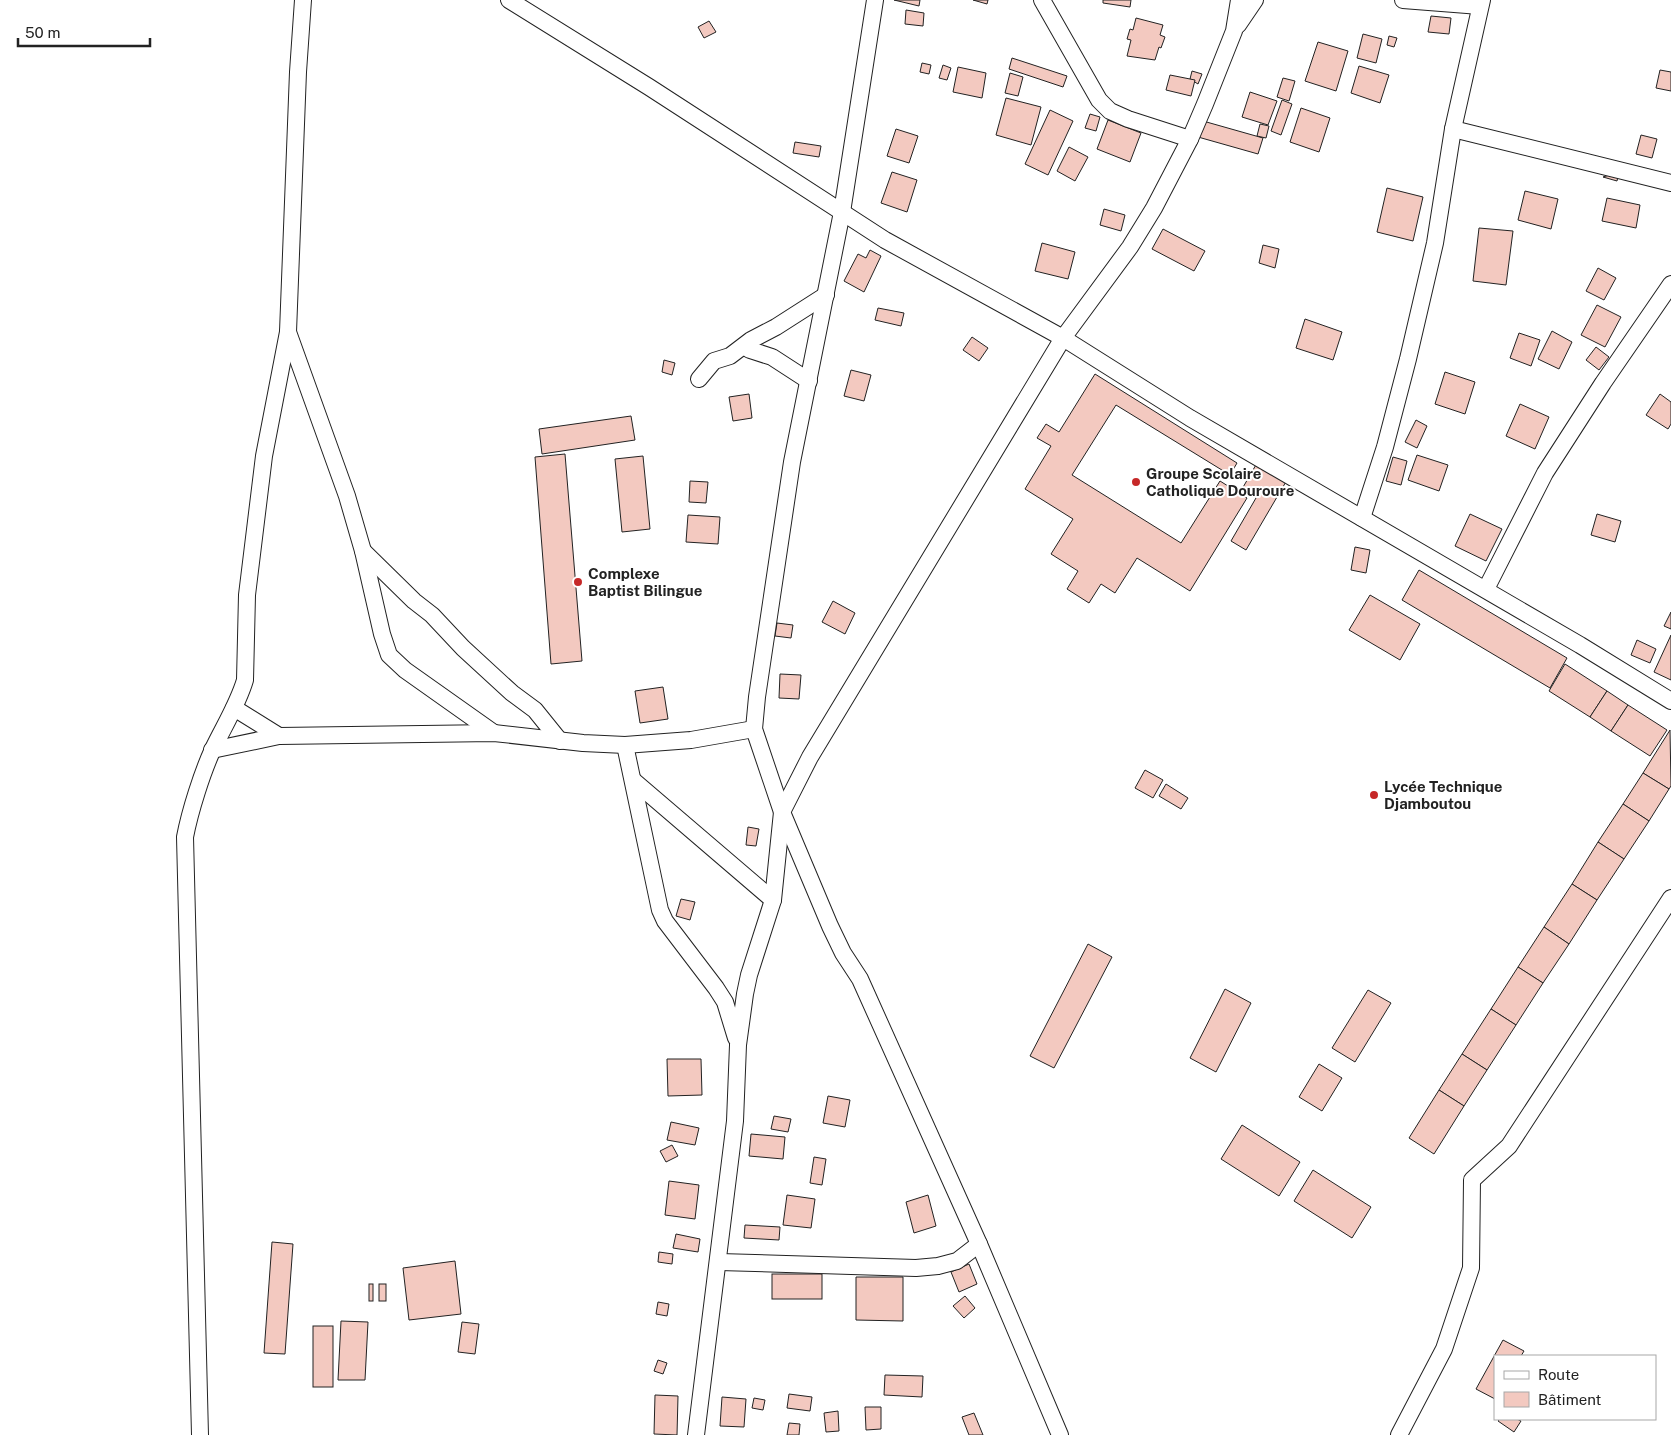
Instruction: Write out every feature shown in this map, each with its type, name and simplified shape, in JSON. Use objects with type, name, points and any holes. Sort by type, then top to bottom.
[{"type":"street","points":[[200,1435],[185,837],[188,821],[212,750],[234,708],[245,680],[247,595],[263,466],[288,332],[298,72],[303,0]]},
{"type":"street","points":[[509,0],[649,87],[885,240],[1063,338],[1190,418],[1486,589],[1671,701]]},
{"type":"street","points":[[875,0],[842,212],[792,462],[757,697],[754,729],[782,812],[830,926],[843,953],[860,979],[979,1244],[1060,1435]]},
{"type":"street","points":[[1042,0],[1104,106],[1110,111],[1128,119],[1190,139]]},
{"type":"street","points":[[696,1435],[735,1122],[738,1045],[749,975],[773,900],[782,812],[810,757],[1063,338],[1130,247],[1154,208],[1190,139],[1234,31],[1240,0]]},
{"type":"street","points":[[1234,31],[1255,0]]},
{"type":"street","points":[[1362,518],[1387,438],[1426,282],[1435,243],[1453,129],[1481,3],[1403,0]]},
{"type":"street","points":[[1453,129],[1671,183]]},
{"type":"street","points":[[1486,589],[1545,473],[1603,383],[1671,284]]},
{"type":"street","points":[[698,379],[714,361],[730,356],[751,340],[776,327],[826,295]]},
{"type":"street","points":[[288,332],[347,496],[389,655],[405,670],[494,733]]},
{"type":"street","points":[[744,346],[750,350],[772,357],[809,381]]},
{"type":"street","points":[[363,551],[414,601],[432,615],[463,648],[512,693],[535,710],[560,741]]},
{"type":"street","points":[[234,708],[279,736]]},
{"type":"street","points":[[212,750],[279,736],[494,733],[560,741],[625,745],[691,740],[754,729]]},
{"type":"street","points":[[625,745],[660,910],[665,921],[725,1002],[738,1045]]},
{"type":"street","points":[[634,781],[773,900]]},
{"type":"street","points":[[1399,1435],[1444,1349],[1471,1268],[1472,1180],[1509,1146],[1671,898]]},
{"type":"street","points":[[719,1262],[916,1268],[938,1266],[957,1261],[979,1244]]},
{"type":"building","points":[[894,0],[920,0],[919,6]]},
{"type":"building","points":[[973,0],[988,0],[987,4]]},
{"type":"building","points":[[1103,0],[1131,0],[1130,7],[1103,3]]},
{"type":"building","points":[[906,10],[924,13],[923,26],[905,24]]},
{"type":"building","points":[[1431,16],[1451,18],[1449,34],[1428,32]]},
{"type":"building","points":[[1136,18],[1163,25],[1160,35],[1165,37],[1161,48],[1159,47],[1155,60],[1127,56],[1131,40],[1127,39],[1130,29],[1133,30]]},
{"type":"building","points":[[709,21],[716,32],[704,38],[698,27]]},
{"type":"building","points":[[1363,34],[1382,39],[1376,63],[1357,58]]},
{"type":"building","points":[[1389,36],[1397,38],[1394,47],[1387,45]]},
{"type":"building","points":[[1318,42],[1348,51],[1336,91],[1305,81]]},
{"type":"building","points":[[1012,58],[1067,76],[1063,87],[1009,69]]},
{"type":"building","points":[[922,63],[931,65],[929,74],[920,72]]},
{"type":"building","points":[[943,65],[951,68],[947,80],[939,78]]},
{"type":"building","points":[[1359,66],[1389,75],[1380,103],[1351,93]]},
{"type":"building","points":[[958,67],[986,73],[982,98],[953,92]]},
{"type":"building","points":[[1660,70],[1671,72],[1671,91],[1656,88]]},
{"type":"building","points":[[1192,71],[1202,74],[1198,84],[1190,79]]},
{"type":"building","points":[[1010,73],[1023,77],[1018,96],[1005,93]]},
{"type":"building","points":[[1170,75],[1195,80],[1191,96],[1166,90]]},
{"type":"building","points":[[1283,78],[1295,81],[1289,101],[1277,97]]},
{"type":"building","points":[[1250,92],[1277,101],[1268,125],[1242,117]]},
{"type":"building","points":[[1006,98],[1041,107],[1031,145],[996,135]]},
{"type":"building","points":[[1282,100],[1292,104],[1281,135],[1271,131]]},
{"type":"building","points":[[1301,108],[1330,118],[1319,152],[1290,142]]},
{"type":"building","points":[[1050,110],[1073,121],[1048,175],[1025,164]]},
{"type":"building","points":[[1090,114],[1100,117],[1096,131],[1085,128]]},
{"type":"building","points":[[1108,120],[1141,133],[1130,162],[1097,149]]},
{"type":"building","points":[[1203,121],[1263,138],[1258,154],[1198,137]]},
{"type":"building","points":[[1260,124],[1269,126],[1266,138],[1257,136]]},
{"type":"building","points":[[896,129],[918,136],[909,163],[887,156]]},
{"type":"building","points":[[1641,135],[1657,139],[1652,158],[1636,154]]},
{"type":"building","points":[[795,142],[821,146],[819,157],[793,153]]},
{"type":"building","points":[[1069,147],[1088,157],[1075,181],[1057,171]]},
{"type":"building","points":[[892,172],[917,180],[907,212],[881,203]]},
{"type":"building","points":[[1619,172],[1617,181],[1603,177]]},
{"type":"building","points":[[1387,188],[1423,197],[1413,241],[1377,232]]},
{"type":"building","points":[[1525,191],[1558,199],[1551,229],[1518,220]]},
{"type":"building","points":[[1607,198],[1640,205],[1636,228],[1602,221]]},
{"type":"building","points":[[1104,209],[1125,215],[1121,231],[1100,225]]},
{"type":"building","points":[[1479,228],[1513,231],[1506,285],[1473,281]]},
{"type":"building","points":[[1163,229],[1205,251],[1194,271],[1152,249]]},
{"type":"building","points":[[1042,243],[1075,252],[1068,279],[1035,271]]},
{"type":"building","points":[[1263,245],[1279,249],[1275,268],[1259,263]]},
{"type":"building","points":[[870,250],[881,256],[864,292],[844,281],[858,254],[866,258]]},
{"type":"building","points":[[1598,268],[1616,278],[1604,300],[1586,291]]},
{"type":"building","points":[[1597,305],[1621,317],[1605,347],[1581,335]]},
{"type":"building","points":[[878,308],[904,313],[901,326],[875,320]]},
{"type":"building","points":[[1305,319],[1342,332],[1333,360],[1296,348]]},
{"type":"building","points":[[1552,331],[1572,342],[1559,369],[1538,359]]},
{"type":"building","points":[[1519,333],[1540,340],[1531,366],[1510,358]]},
{"type":"building","points":[[972,337],[988,348],[979,361],[963,350]]},
{"type":"building","points":[[1596,347],[1609,357],[1599,370],[1586,360]]},
{"type":"building","points":[[664,360],[675,363],[672,375],[662,372]]},
{"type":"building","points":[[851,370],[871,375],[864,401],[844,396]]},
{"type":"building","points":[[1445,372],[1475,382],[1465,414],[1435,404]]},
{"type":"building","points":[[1095,374],[1237,463],[1230,475],[1116,405],[1072,475],[1181,543],[1220,481],[1247,498],[1190,591],[1137,558],[1115,593],[1101,584],[1089,603],[1067,589],[1078,571],[1051,554],[1073,519],[1025,489],[1051,446],[1037,438],[1046,424],[1059,432]]},
{"type":"building","points":[[749,394],[752,418],[733,421],[729,397]]},
{"type":"building","points":[[1660,394],[1671,402],[1671,424],[1668,429],[1646,415]]},
{"type":"building","points":[[1520,404],[1549,417],[1535,449],[1506,436]]},
{"type":"building","points":[[631,416],[635,440],[542,454],[539,429]]},
{"type":"building","points":[[1416,420],[1427,426],[1417,448],[1405,442]]},
{"type":"building","points":[[565,454],[582,661],[551,664],[535,457]]},
{"type":"building","points":[[1417,455],[1448,465],[1439,491],[1408,480]]},
{"type":"building","points":[[643,456],[650,529],[622,532],[615,459]]},
{"type":"building","points":[[1393,457],[1407,461],[1401,485],[1386,481]]},
{"type":"building","points":[[1257,463],[1287,480],[1246,550],[1231,541],[1256,498],[1242,489]]},
{"type":"building","points":[[690,481],[708,482],[706,503],[689,502]]},
{"type":"building","points":[[1470,514],[1502,529],[1486,561],[1455,546]]},
{"type":"building","points":[[1597,514],[1621,521],[1615,542],[1591,535]]},
{"type":"building","points":[[688,515],[720,517],[718,544],[686,542]]},
{"type":"building","points":[[1355,547],[1370,550],[1366,573],[1351,570]]},
{"type":"building","points":[[1419,570],[1567,658],[1550,688],[1402,600]]},
{"type":"building","points":[[1370,595],[1420,624],[1400,660],[1349,630]]},
{"type":"building","points":[[833,601],[855,613],[845,634],[822,622]]},
{"type":"building","points":[[1671,612],[1671,629],[1664,626]]},
{"type":"building","points":[[777,623],[793,625],[791,638],[775,636]]},
{"type":"building","points":[[1671,635],[1671,680],[1654,672]]},
{"type":"building","points":[[1637,640],[1656,649],[1650,663],[1631,655]]},
{"type":"building","points":[[1565,664],[1607,691],[1590,717],[1549,691]]},
{"type":"building","points":[[780,674],[801,675],[799,699],[779,698]]},
{"type":"building","points":[[663,687],[668,719],[640,723],[635,691]]},
{"type":"building","points":[[1607,691],[1628,705],[1611,731],[1590,717]]},
{"type":"building","points":[[1628,705],[1667,730],[1650,756],[1611,731]]},
{"type":"building","points":[[1670,730],[1671,786],[1669,789],[1643,773]]},
{"type":"building","points":[[1145,770],[1163,780],[1153,798],[1135,788]]},
{"type":"building","points":[[1643,773],[1669,789],[1649,821],[1623,804]]},
{"type":"building","points":[[1166,784],[1188,798],[1181,809],[1159,796]]},
{"type":"building","points":[[1623,804],[1649,821],[1624,859],[1598,842]]},
{"type":"building","points":[[748,827],[759,829],[756,846],[746,845]]},
{"type":"building","points":[[1598,842],[1624,859],[1597,900],[1572,884]]},
{"type":"building","points":[[1572,884],[1597,900],[1569,944],[1544,927]]},
{"type":"building","points":[[681,899],[695,902],[690,920],[676,916]]},
{"type":"building","points":[[1544,927],[1569,944],[1543,983],[1518,967]]},
{"type":"building","points":[[1088,944],[1112,957],[1054,1068],[1030,1056]]},
{"type":"building","points":[[1518,967],[1543,983],[1516,1025],[1491,1009]]},
{"type":"building","points":[[1225,989],[1251,1003],[1216,1072],[1190,1058]]},
{"type":"building","points":[[1368,990],[1391,1003],[1355,1062],[1332,1048]]},
{"type":"building","points":[[1491,1009],[1516,1025],[1487,1070],[1462,1054]]},
{"type":"building","points":[[1462,1054],[1487,1070],[1464,1106],[1439,1090]]},
{"type":"building","points":[[667,1059],[701,1059],[702,1095],[668,1096]]},
{"type":"building","points":[[1319,1064],[1342,1078],[1322,1111],[1299,1097]]},
{"type":"building","points":[[1439,1090],[1464,1106],[1434,1154],[1409,1138]]},
{"type":"building","points":[[828,1096],[850,1100],[845,1127],[823,1123]]},
{"type":"building","points":[[774,1116],[791,1119],[788,1132],[771,1129]]},
{"type":"building","points":[[671,1122],[699,1128],[695,1145],[667,1140]]},
{"type":"building","points":[[1242,1125],[1300,1162],[1279,1196],[1221,1159]]},
{"type":"building","points":[[751,1134],[785,1137],[783,1159],[749,1156]]},
{"type":"building","points":[[672,1145],[678,1156],[666,1162],[660,1151]]},
{"type":"building","points":[[814,1157],[826,1159],[822,1185],[810,1183]]},
{"type":"building","points":[[1313,1170],[1371,1207],[1352,1238],[1294,1201]]},
{"type":"building","points":[[669,1181],[699,1185],[695,1219],[665,1215]]},
{"type":"building","points":[[787,1195],[815,1199],[811,1228],[783,1225]]},
{"type":"building","points":[[928,1195],[936,1226],[914,1233],[906,1202]]},
{"type":"building","points":[[745,1225],[780,1227],[779,1240],[744,1238]]},
{"type":"building","points":[[676,1234],[700,1239],[698,1252],[673,1248]]},
{"type":"building","points":[[272,1242],[293,1244],[285,1354],[264,1353]]},
{"type":"building","points":[[659,1252],[673,1254],[672,1264],[658,1262]]},
{"type":"building","points":[[455,1261],[461,1314],[409,1320],[403,1268]]},
{"type":"building","points":[[969,1264],[977,1284],[959,1292],[951,1272]]},
{"type":"building","points":[[772,1274],[822,1274],[822,1299],[772,1299]]},
{"type":"building","points":[[856,1277],[903,1277],[903,1321],[856,1320]]},
{"type":"building","points":[[369,1284],[373,1284],[373,1301],[369,1301]]},
{"type":"building","points":[[379,1284],[386,1284],[386,1301],[379,1301]]},
{"type":"building","points":[[965,1296],[975,1308],[964,1318],[953,1306]]},
{"type":"building","points":[[658,1302],[669,1304],[667,1316],[656,1314]]},
{"type":"building","points":[[341,1321],[368,1322],[365,1380],[338,1380]]},
{"type":"building","points":[[462,1322],[479,1324],[475,1354],[458,1352]]},
{"type":"building","points":[[313,1326],[333,1326],[333,1387],[313,1387]]},
{"type":"building","points":[[1503,1340],[1524,1351],[1522,1355],[1495,1355]]},
{"type":"building","points":[[1494,1356],[1494,1398],[1476,1389]]},
{"type":"building","points":[[658,1360],[667,1363],[663,1374],[654,1371]]},
{"type":"building","points":[[885,1375],[923,1376],[922,1397],[884,1395]]},
{"type":"building","points":[[789,1394],[812,1397],[810,1411],[787,1408]]},
{"type":"building","points":[[655,1395],[678,1396],[677,1435],[654,1434]]},
{"type":"building","points":[[722,1397],[746,1399],[744,1427],[720,1426]]},
{"type":"building","points":[[754,1398],[765,1400],[763,1410],[752,1408]]},
{"type":"building","points":[[865,1407],[881,1407],[881,1429],[866,1430]]},
{"type":"building","points":[[838,1411],[839,1431],[826,1432],[824,1413]]},
{"type":"building","points":[[974,1413],[983,1435],[969,1435],[962,1417]]},
{"type":"building","points":[[1519,1420],[1521,1421],[1514,1432],[1498,1421]]},
{"type":"building","points":[[789,1423],[800,1424],[799,1435],[787,1435]]},
{"type":"place","name":"Groupe Scolaire Catholique Douroure","points":[[1136,482]]},
{"type":"place","name":"Complexe Baptist Bilingue","points":[[578,582]]},
{"type":"place","name":"Lycée Technique Djamboutou","points":[[1374,795]]}]
